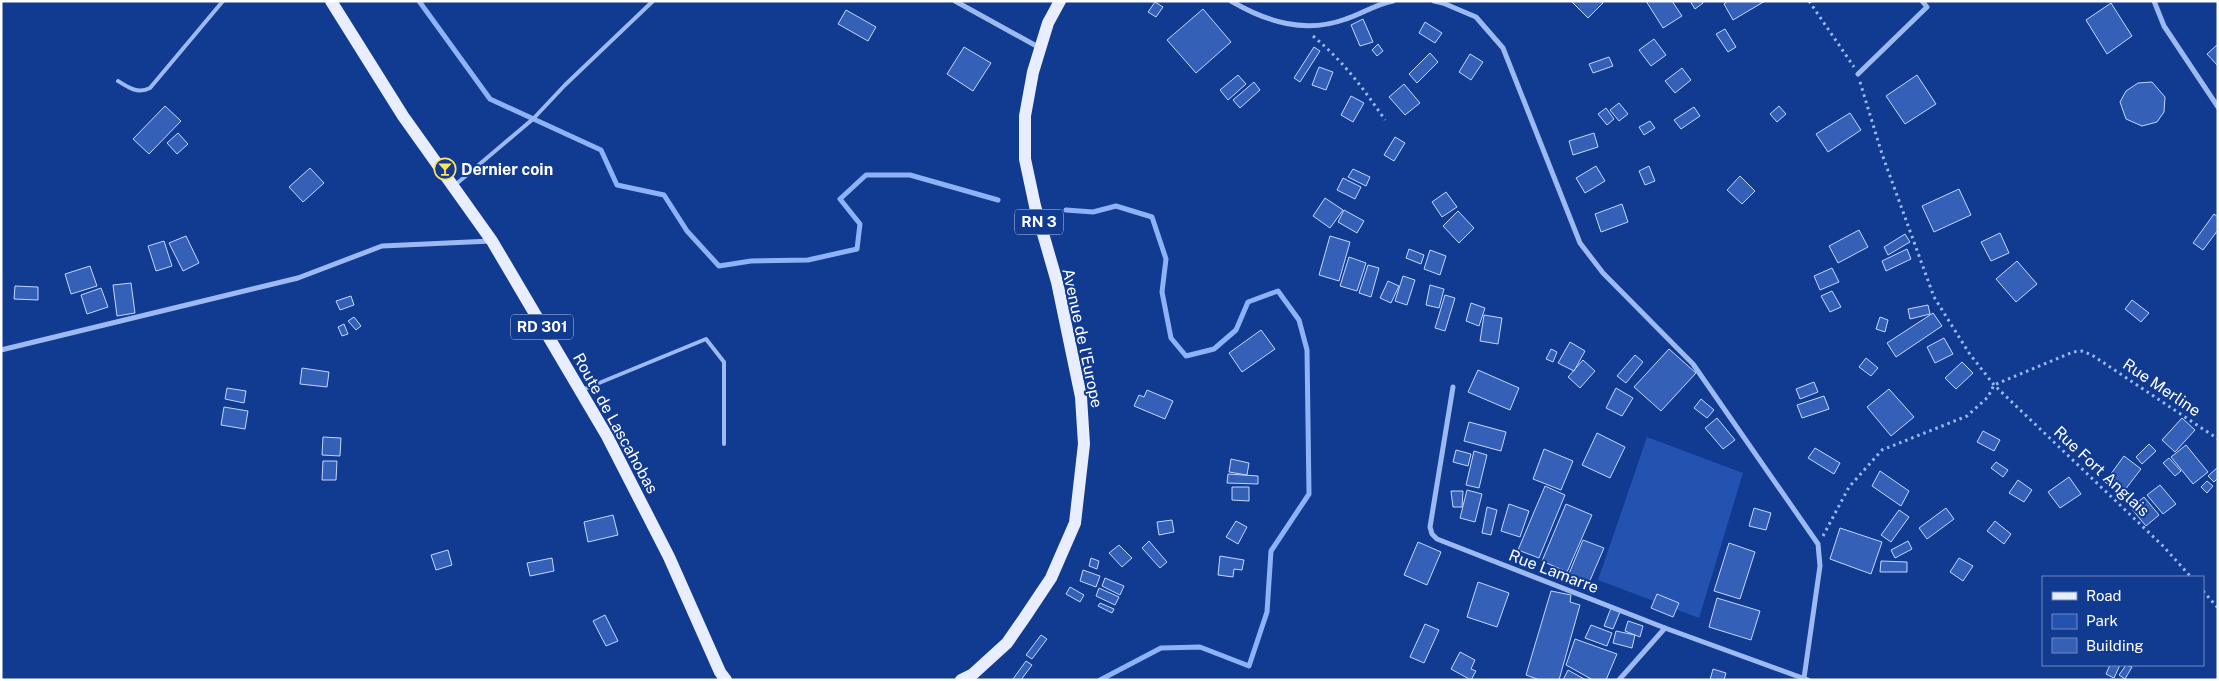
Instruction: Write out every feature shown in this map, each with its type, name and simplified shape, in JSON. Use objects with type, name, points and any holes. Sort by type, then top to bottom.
[{"type":"main road","name":"Route de Lascahobas","points":[[331,1],[403,116],[492,241],[607,436],[669,557],[723,677]]},
{"type":"main road","name":"Avenue de l'Europe","points":[[961,680],[973,674],[1006,643],[1026,617],[1051,578],[1075,523],[1084,444],[1082,397],[1057,282],[1035,206],[1025,159],[1025,116],[1033,72],[1048,23],[1060,1]]},
{"type":"street","points":[[955,1],[1040,48]]},
{"type":"street","points":[[1231,1],[1257,16],[1302,27],[1345,20],[1381,4],[1393,1]]},
{"type":"street","points":[[1434,1],[1444,3],[1476,17],[1503,48],[1580,244],[1603,273],[1693,364],[1818,544],[1820,566],[1806,679]]},
{"type":"street","points":[[1858,74],[1927,7],[1922,1]]},
{"type":"street","points":[[2154,1],[2164,26],[2218,107]]},
{"type":"street","points":[[1,350],[298,278],[382,246],[492,241]]},
{"type":"street","name":"Rue Lamarre","points":[[1453,387],[1430,527],[1432,534],[1437,539],[1664,628],[1806,679]]},
{"type":"street","points":[[1619,680],[1664,628]]},
{"type":"lane","points":[[118,81],[133,90],[144,91],[150,88],[223,1]]},
{"type":"lane","points":[[453,187],[533,119],[565,85],[653,1]]},
{"type":"lane","points":[[580,390],[706,339],[724,362],[724,444]]},
{"type":"path","name":"Rue Fort Anglais","points":[[1809,1],[1858,74],[1882,154],[1934,297],[1969,354],[1994,385],[2163,546],[2189,576]]},
{"type":"path","points":[[1302,27],[1336,56],[1360,82],[1385,120]]},
{"type":"path","name":"Rue Merline","points":[[1994,385],[2073,352],[2082,351],[2092,354],[2218,439]]},
{"type":"path","points":[[1818,544],[1849,487],[1882,450],[1967,416],[1988,397],[1994,385]]},
{"type":"path","points":[[2204,592],[2218,608]]},
{"type":"green space","points":[[1647,437],[1743,473],[1699,618],[1598,580]]},
{"type":"building","points":[[1571,1],[1601,1],[1603,3],[1588,18]]},
{"type":"building","points":[[1646,1],[1672,1],[1682,16],[1663,28]]},
{"type":"building","points":[[1690,1],[1702,1],[1703,3],[1695,9]]},
{"type":"building","points":[[1728,1],[1765,1],[1733,20],[1724,4]]},
{"type":"building","points":[[1155,2],[1163,7],[1156,17],[1148,12]]},
{"type":"building","points":[[2111,3],[2132,36],[2107,54],[2086,20]]},
{"type":"building","points":[[1203,9],[1231,42],[1196,73],[1167,40]]},
{"type":"building","points":[[846,10],[876,27],[868,41],[838,24]]},
{"type":"building","points":[[1363,19],[1373,42],[1360,46],[1351,25]]},
{"type":"building","points":[[1425,22],[1442,33],[1435,43],[1419,33]]},
{"type":"building","points":[[1725,29],[1736,47],[1728,52],[1716,34]]},
{"type":"building","points":[[1654,39],[1666,55],[1651,66],[1639,50]]},
{"type":"building","points":[[1378,44],[1383,51],[1377,56],[1372,50]]},
{"type":"building","points":[[2218,44],[2218,66],[2207,54]]},
{"type":"building","points":[[964,47],[991,63],[973,91],[947,74]]},
{"type":"building","points":[[1314,47],[1320,51],[1300,82],[1294,78]]},
{"type":"building","points":[[1430,53],[1438,62],[1417,83],[1409,74]]},
{"type":"building","points":[[1470,54],[1483,62],[1471,80],[1459,72]]},
{"type":"building","points":[[1609,57],[1613,66],[1593,73],[1589,64]]},
{"type":"building","points":[[1319,67],[1333,72],[1326,90],[1312,85]]},
{"type":"building","points":[[1682,68],[1691,80],[1675,93],[1665,81]]},
{"type":"building","points":[[1238,75],[1246,84],[1228,100],[1220,90]]},
{"type":"building","points":[[1917,75],[1936,104],[1905,124],[1886,96]]},
{"type":"building","points":[[1254,82],[1260,90],[1240,108],[1233,100]]},
{"type":"building","points":[[2152,82],[2165,97],[2164,112],[2157,122],[2142,126],[2126,119],[2120,102],[2126,91],[2138,83]]},
{"type":"building","points":[[1404,84],[1420,103],[1405,115],[1389,97]]},
{"type":"building","points":[[1351,96],[1364,103],[1353,122],[1341,115]]},
{"type":"building","points":[[1619,103],[1628,114],[1619,121],[1610,110]]},
{"type":"building","points":[[165,106],[181,121],[149,154],[133,139]]},
{"type":"building","points":[[1779,106],[1786,114],[1777,122],[1770,114]]},
{"type":"building","points":[[1694,107],[1700,116],[1681,129],[1674,120]]},
{"type":"building","points":[[1606,108],[1614,119],[1607,125],[1598,114]]},
{"type":"building","points":[[1850,113],[1861,130],[1828,152],[1816,134]]},
{"type":"building","points":[[1650,121],[1655,128],[1644,135],[1639,127]]},
{"type":"building","points":[[178,133],[188,144],[177,154],[167,143]]},
{"type":"building","points":[[1594,133],[1598,147],[1573,155],[1569,141]]},
{"type":"building","points":[[1395,137],[1405,143],[1394,161],[1384,155]]},
{"type":"building","points":[[1596,166],[1605,181],[1585,193],[1576,178]]},
{"type":"building","points":[[1649,166],[1655,181],[1645,185],[1639,171]]},
{"type":"building","points":[[310,168],[324,183],[303,202],[289,187]]},
{"type":"building","points":[[1353,169],[1370,177],[1366,186],[1348,177]]},
{"type":"building","points":[[1740,176],[1755,191],[1742,204],[1727,190]]},
{"type":"building","points":[[1343,178],[1361,187],[1355,199],[1337,190]]},
{"type":"building","points":[[1959,189],[1971,215],[1934,232],[1922,206]]},
{"type":"building","points":[[1446,192],[1457,207],[1442,217],[1432,202]]},
{"type":"building","points":[[1325,198],[1343,210],[1330,228],[1313,216]]},
{"type":"building","points":[[1622,204],[1628,222],[1601,232],[1595,214]]},
{"type":"building","points":[[1344,210],[1364,221],[1357,233],[1338,222]]},
{"type":"building","points":[[1458,211],[1474,228],[1459,243],[1443,226]]},
{"type":"building","points":[[2214,214],[2218,217],[2218,230],[2203,250],[2193,243]]},
{"type":"building","points":[[1859,230],[1868,247],[1838,263],[1829,246]]},
{"type":"building","points":[[2000,233],[2009,253],[1991,261],[1981,242]]},
{"type":"building","points":[[1905,234],[1910,242],[1888,255],[1884,247]]},
{"type":"building","points":[[186,236],[199,263],[183,271],[169,243]]},
{"type":"building","points":[[1330,236],[1350,242],[1339,281],[1319,275]]},
{"type":"building","points":[[164,241],[172,266],[156,271],[148,246]]},
{"type":"building","points":[[1409,249],[1424,255],[1421,264],[1406,258]]},
{"type":"building","points":[[1907,249],[1911,259],[1886,271],[1882,261]]},
{"type":"building","points":[[1430,250],[1446,256],[1440,275],[1424,269]]},
{"type":"building","points":[[1349,257],[1366,263],[1357,291],[1340,286]]},
{"type":"building","points":[[2017,261],[2037,284],[2016,302],[1996,279]]},
{"type":"building","points":[[1368,265],[1379,268],[1371,297],[1359,293]]},
{"type":"building","points":[[90,266],[97,286],[71,294],[65,274]]},
{"type":"building","points":[[1832,268],[1839,282],[1820,290],[1814,276]]},
{"type":"building","points":[[1403,276],[1415,280],[1407,305],[1395,301]]},
{"type":"building","points":[[1388,281],[1399,286],[1391,303],[1380,298]]},
{"type":"building","points":[[131,283],[135,313],[117,316],[113,285]]},
{"type":"building","points":[[1430,285],[1444,289],[1439,308],[1426,305]]},
{"type":"building","points":[[15,286],[38,287],[38,300],[14,299]]},
{"type":"building","points":[[101,288],[108,307],[87,314],[81,295]]},
{"type":"building","points":[[1832,291],[1841,307],[1830,312],[1821,296]]},
{"type":"building","points":[[1445,295],[1455,298],[1445,331],[1435,328]]},
{"type":"building","points":[[351,296],[354,305],[340,310],[336,301]]},
{"type":"building","points":[[2132,300],[2149,313],[2141,322],[2125,309]]},
{"type":"building","points":[[1471,303],[1485,308],[1479,326],[1466,321]]},
{"type":"building","points":[[1928,305],[1930,314],[1910,319],[1908,309]]},
{"type":"building","points":[[1933,313],[1942,326],[1896,357],[1887,343]]},
{"type":"building","points":[[1484,315],[1502,318],[1498,344],[1480,341]]},
{"type":"building","points":[[354,317],[361,326],[356,330],[348,321]]},
{"type":"building","points":[[1880,317],[1888,320],[1885,332],[1876,329]]},
{"type":"building","points":[[344,324],[348,334],[342,336],[338,327]]},
{"type":"building","points":[[1261,330],[1275,349],[1242,372],[1229,353]]},
{"type":"building","points":[[1944,338],[1953,354],[1935,363],[1927,347]]},
{"type":"building","points":[[1570,342],[1585,351],[1574,371],[1558,363]]},
{"type":"building","points":[[1551,349],[1557,352],[1553,362],[1546,359]]},
{"type":"building","points":[[1669,349],[1696,373],[1661,411],[1634,387]]},
{"type":"building","points":[[1635,355],[1643,362],[1626,383],[1617,376]]},
{"type":"building","points":[[1866,358],[1878,368],[1871,376],[1859,367]]},
{"type":"building","points":[[1583,360],[1595,371],[1580,388],[1568,377]]},
{"type":"building","points":[[1962,362],[1973,373],[1956,389],[1945,378]]},
{"type":"building","points":[[302,368],[329,372],[327,387],[300,384]]},
{"type":"building","points":[[1478,370],[1519,388],[1510,410],[1468,392]]},
{"type":"building","points":[[1814,382],[1818,392],[1800,399],[1796,389]]},
{"type":"building","points":[[227,388],[246,391],[244,403],[225,399]]},
{"type":"building","points":[[1616,388],[1633,398],[1622,416],[1606,408]]},
{"type":"building","points":[[1889,389],[1914,417],[1891,436],[1867,407]]},
{"type":"building","points":[[1147,390],[1173,401],[1165,419],[1134,406],[1139,395],[1144,397]]},
{"type":"building","points":[[1824,396],[1829,409],[1802,418],[1797,405]]},
{"type":"building","points":[[1701,399],[1714,410],[1707,418],[1694,408]]},
{"type":"building","points":[[224,407],[248,411],[245,429],[221,425]]},
{"type":"building","points":[[1717,418],[1735,440],[1723,449],[1705,428]]},
{"type":"building","points":[[2182,418],[2195,430],[2175,452],[2162,440]]},
{"type":"building","points":[[1469,422],[1506,432],[1501,451],[1464,441]]},
{"type":"building","points":[[1983,431],[2000,440],[1994,451],[1977,442]]},
{"type":"building","points":[[1597,433],[1625,447],[1610,478],[1582,465]]},
{"type":"building","points":[[323,437],[341,438],[340,456],[322,455]]},
{"type":"building","points":[[2149,444],[2156,451],[2142,464],[2136,457]]},
{"type":"building","points":[[2186,445],[2208,472],[2193,484],[2171,457]]},
{"type":"building","points":[[1815,448],[1840,463],[1834,474],[1808,458]]},
{"type":"building","points":[[1544,449],[1573,461],[1561,490],[1533,479]]},
{"type":"building","points":[[1456,450],[1471,454],[1468,466],[1453,462]]},
{"type":"building","points":[[1474,451],[1487,455],[1479,488],[1466,485]]},
{"type":"building","points":[[2124,456],[2141,469],[2121,495],[2105,482]]},
{"type":"building","points":[[2169,458],[2181,471],[2175,476],[2163,463]]},
{"type":"building","points":[[1231,459],[1249,463],[1247,475],[1229,472]]},
{"type":"building","points":[[323,461],[337,461],[336,480],[322,480]]},
{"type":"building","points":[[1996,462],[2008,470],[2003,477],[1991,468]]},
{"type":"building","points":[[2218,467],[2218,478],[2214,482],[2208,476]]},
{"type":"building","points":[[1880,471],[1909,491],[1901,506],[1872,486]]},
{"type":"building","points":[[1228,474],[1258,476],[1258,484],[1227,483]]},
{"type":"building","points":[[2069,477],[2081,494],[2060,508],[2048,492]]},
{"type":"building","points":[[2018,480],[2032,490],[2024,502],[2009,493]]},
{"type":"building","points":[[2207,481],[2213,486],[2207,493],[2201,487]]},
{"type":"building","points":[[2160,485],[2176,504],[2163,514],[2147,495]]},
{"type":"building","points":[[1545,486],[1565,495],[1539,558],[1518,550]]},
{"type":"building","points":[[1232,487],[1249,487],[1249,501],[1232,500]]},
{"type":"building","points":[[1467,490],[1482,494],[1475,522],[1460,518]]},
{"type":"building","points":[[1451,491],[1463,491],[1462,507],[1453,507]]},
{"type":"building","points":[[2144,497],[2159,515],[2146,526],[2131,508]]},
{"type":"building","points":[[1509,504],[1529,511],[1520,537],[1501,531]]},
{"type":"building","points":[[1566,504],[1592,515],[1567,572],[1542,561]]},
{"type":"building","points":[[1487,507],[1497,510],[1491,535],[1482,533]]},
{"type":"building","points":[[1754,508],[1771,513],[1766,530],[1749,526]]},
{"type":"building","points":[[1946,508],[1954,519],[1927,539],[1919,528]]},
{"type":"building","points":[[1899,510],[1909,517],[1891,542],[1881,535]]},
{"type":"building","points":[[613,515],[618,535],[588,542],[584,522]]},
{"type":"building","points":[[1172,520],[1174,532],[1159,535],[1157,522]]},
{"type":"building","points":[[1236,521],[1247,527],[1238,544],[1226,537]]},
{"type":"building","points":[[1995,521],[2011,534],[2004,544],[1987,531]]},
{"type":"building","points":[[1840,528],[1882,542],[1871,574],[1830,559]]},
{"type":"building","points":[[1583,540],[1604,548],[1588,585],[1568,576]]},
{"type":"building","points":[[1149,541],[1167,562],[1160,568],[1142,548]]},
{"type":"building","points":[[1908,541],[1912,549],[1895,558],[1891,550]]},
{"type":"building","points":[[1418,542],[1441,552],[1427,585],[1404,575]]},
{"type":"building","points":[[1729,543],[1755,552],[1740,599],[1714,591]]},
{"type":"building","points":[[1119,545],[1132,558],[1122,567],[1109,553]]},
{"type":"building","points":[[448,550],[452,565],[436,570],[431,555]]},
{"type":"building","points":[[1220,556],[1244,560],[1242,570],[1234,569],[1233,577],[1218,575]]},
{"type":"building","points":[[552,558],[554,571],[530,576],[527,563]]},
{"type":"building","points":[[1091,558],[1099,561],[1097,569],[1089,566]]},
{"type":"building","points":[[1959,558],[1973,566],[1963,581],[1950,572]]},
{"type":"building","points":[[1881,561],[1907,562],[1907,572],[1880,572]]},
{"type":"building","points":[[1083,570],[1100,576],[1096,587],[1080,581]]},
{"type":"building","points":[[1105,578],[1124,586],[1120,595],[1102,586]]},
{"type":"building","points":[[1478,582],[1509,593],[1497,627],[1467,617]]},
{"type":"building","points":[[1070,587],[1084,595],[1080,602],[1066,594]]},
{"type":"building","points":[[1099,588],[1119,597],[1115,605],[1096,596]]},
{"type":"building","points":[[1551,591],[1571,595],[1570,602],[1580,605],[1559,680],[1540,680],[1526,675]]},
{"type":"building","points":[[1657,594],[1679,603],[1673,617],[1651,608]]},
{"type":"building","points":[[1717,598],[1760,611],[1751,640],[1709,627]]},
{"type":"building","points":[[1100,603],[1114,609],[1112,613],[1098,606]]},
{"type":"building","points":[[1611,608],[1620,612],[1613,629],[1604,626]]},
{"type":"building","points":[[605,615],[618,641],[606,646],[593,621]]},
{"type":"building","points":[[1628,621],[1643,626],[1640,637],[1625,631]]},
{"type":"building","points":[[1425,624],[1439,630],[1424,663],[1410,657]]},
{"type":"building","points":[[1591,625],[1612,633],[1607,646],[1585,638]]},
{"type":"building","points":[[1616,631],[1635,635],[1632,648],[1613,643]]},
{"type":"building","points":[[1041,635],[1047,639],[1032,659],[1026,655]]},
{"type":"building","points":[[1575,639],[1617,654],[1606,680],[1593,680],[1566,665]]},
{"type":"building","points":[[1460,652],[1475,660],[1471,669],[1476,671],[1471,680],[1451,669]]},
{"type":"building","points":[[1026,661],[1032,665],[1021,680],[1014,680],[1013,679]]},
{"type":"building","points":[[2110,666],[2120,666],[2114,678],[2106,674]]},
{"type":"building","points":[[2125,666],[2132,667],[2125,679],[2119,675]]},
{"type":"building","points":[[1713,669],[1726,673],[1724,680],[1710,680]]},
{"type":"building","points":[[1568,670],[1586,680],[1563,680]]},
{"type":"waterway","points":[[419,1],[490,99],[601,150],[617,185],[664,195],[687,231],[719,266],[751,261],[808,260],[857,249],[860,224],[840,199],[866,175],[910,175],[998,200]]},
{"type":"waterway","points":[[1066,210],[1093,212],[1116,206],[1152,217],[1166,259],[1162,292],[1171,338],[1186,356],[1214,349],[1236,330],[1248,302],[1278,291],[1299,320],[1307,350],[1309,494],[1271,551],[1267,612],[1249,666],[1200,647],[1161,648],[1100,680]]},
{"type":"place","name":"Dernier coin","points":[[445,169]]}]
